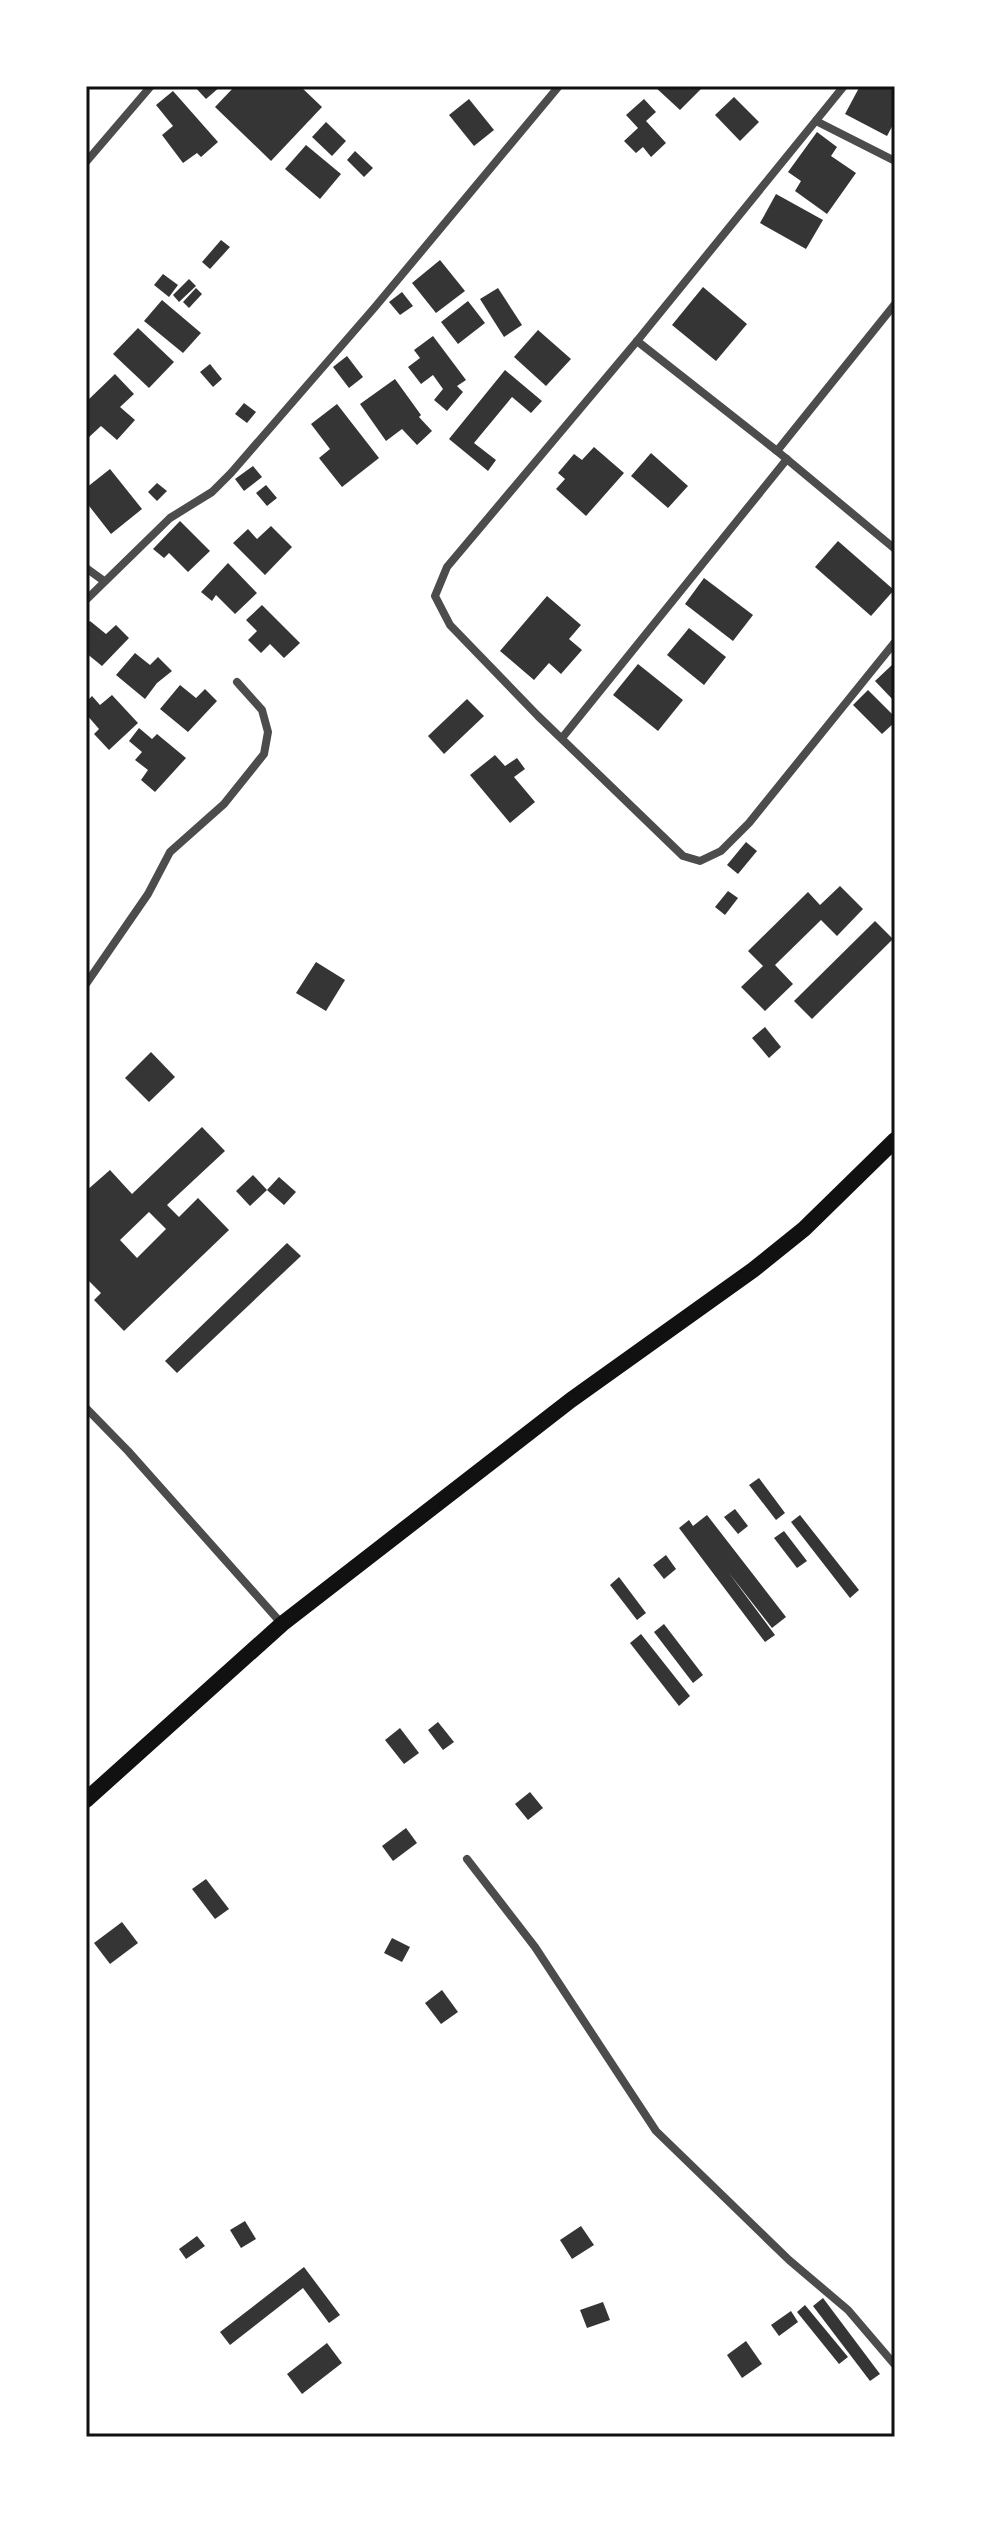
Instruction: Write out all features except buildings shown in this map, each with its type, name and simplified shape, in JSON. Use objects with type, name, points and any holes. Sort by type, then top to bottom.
[{"type":"main road","points":[[86,1800],[282,1624],[571,1400],[753,1270],[804,1229],[895,1140]]},
{"type":"street","points":[[86,162],[151,86]]},
{"type":"street","points":[[86,600],[170,518],[212,492],[231,473],[559,86]]},
{"type":"street","points":[[844,86],[637,341],[447,567],[435,596],[450,625],[562,738],[683,856],[700,861],[721,851],[749,823],[895,642]]},
{"type":"street","points":[[816,121],[895,161]]},
{"type":"street","points":[[777,451],[895,304]]},
{"type":"street","points":[[637,341],[895,549]]},
{"type":"street","points":[[562,738],[787,459]]},
{"type":"street","points":[[86,568],[104,581]]},
{"type":"street","points":[[86,984],[148,894],[170,852],[224,804],[264,754],[268,732],[262,710],[237,682]]},
{"type":"street","points":[[86,1408],[139,1462],[282,1624]]},
{"type":"street","points":[[467,1859],[535,1947],[656,2131],[789,2260],[848,2310],[895,2365]]}]
